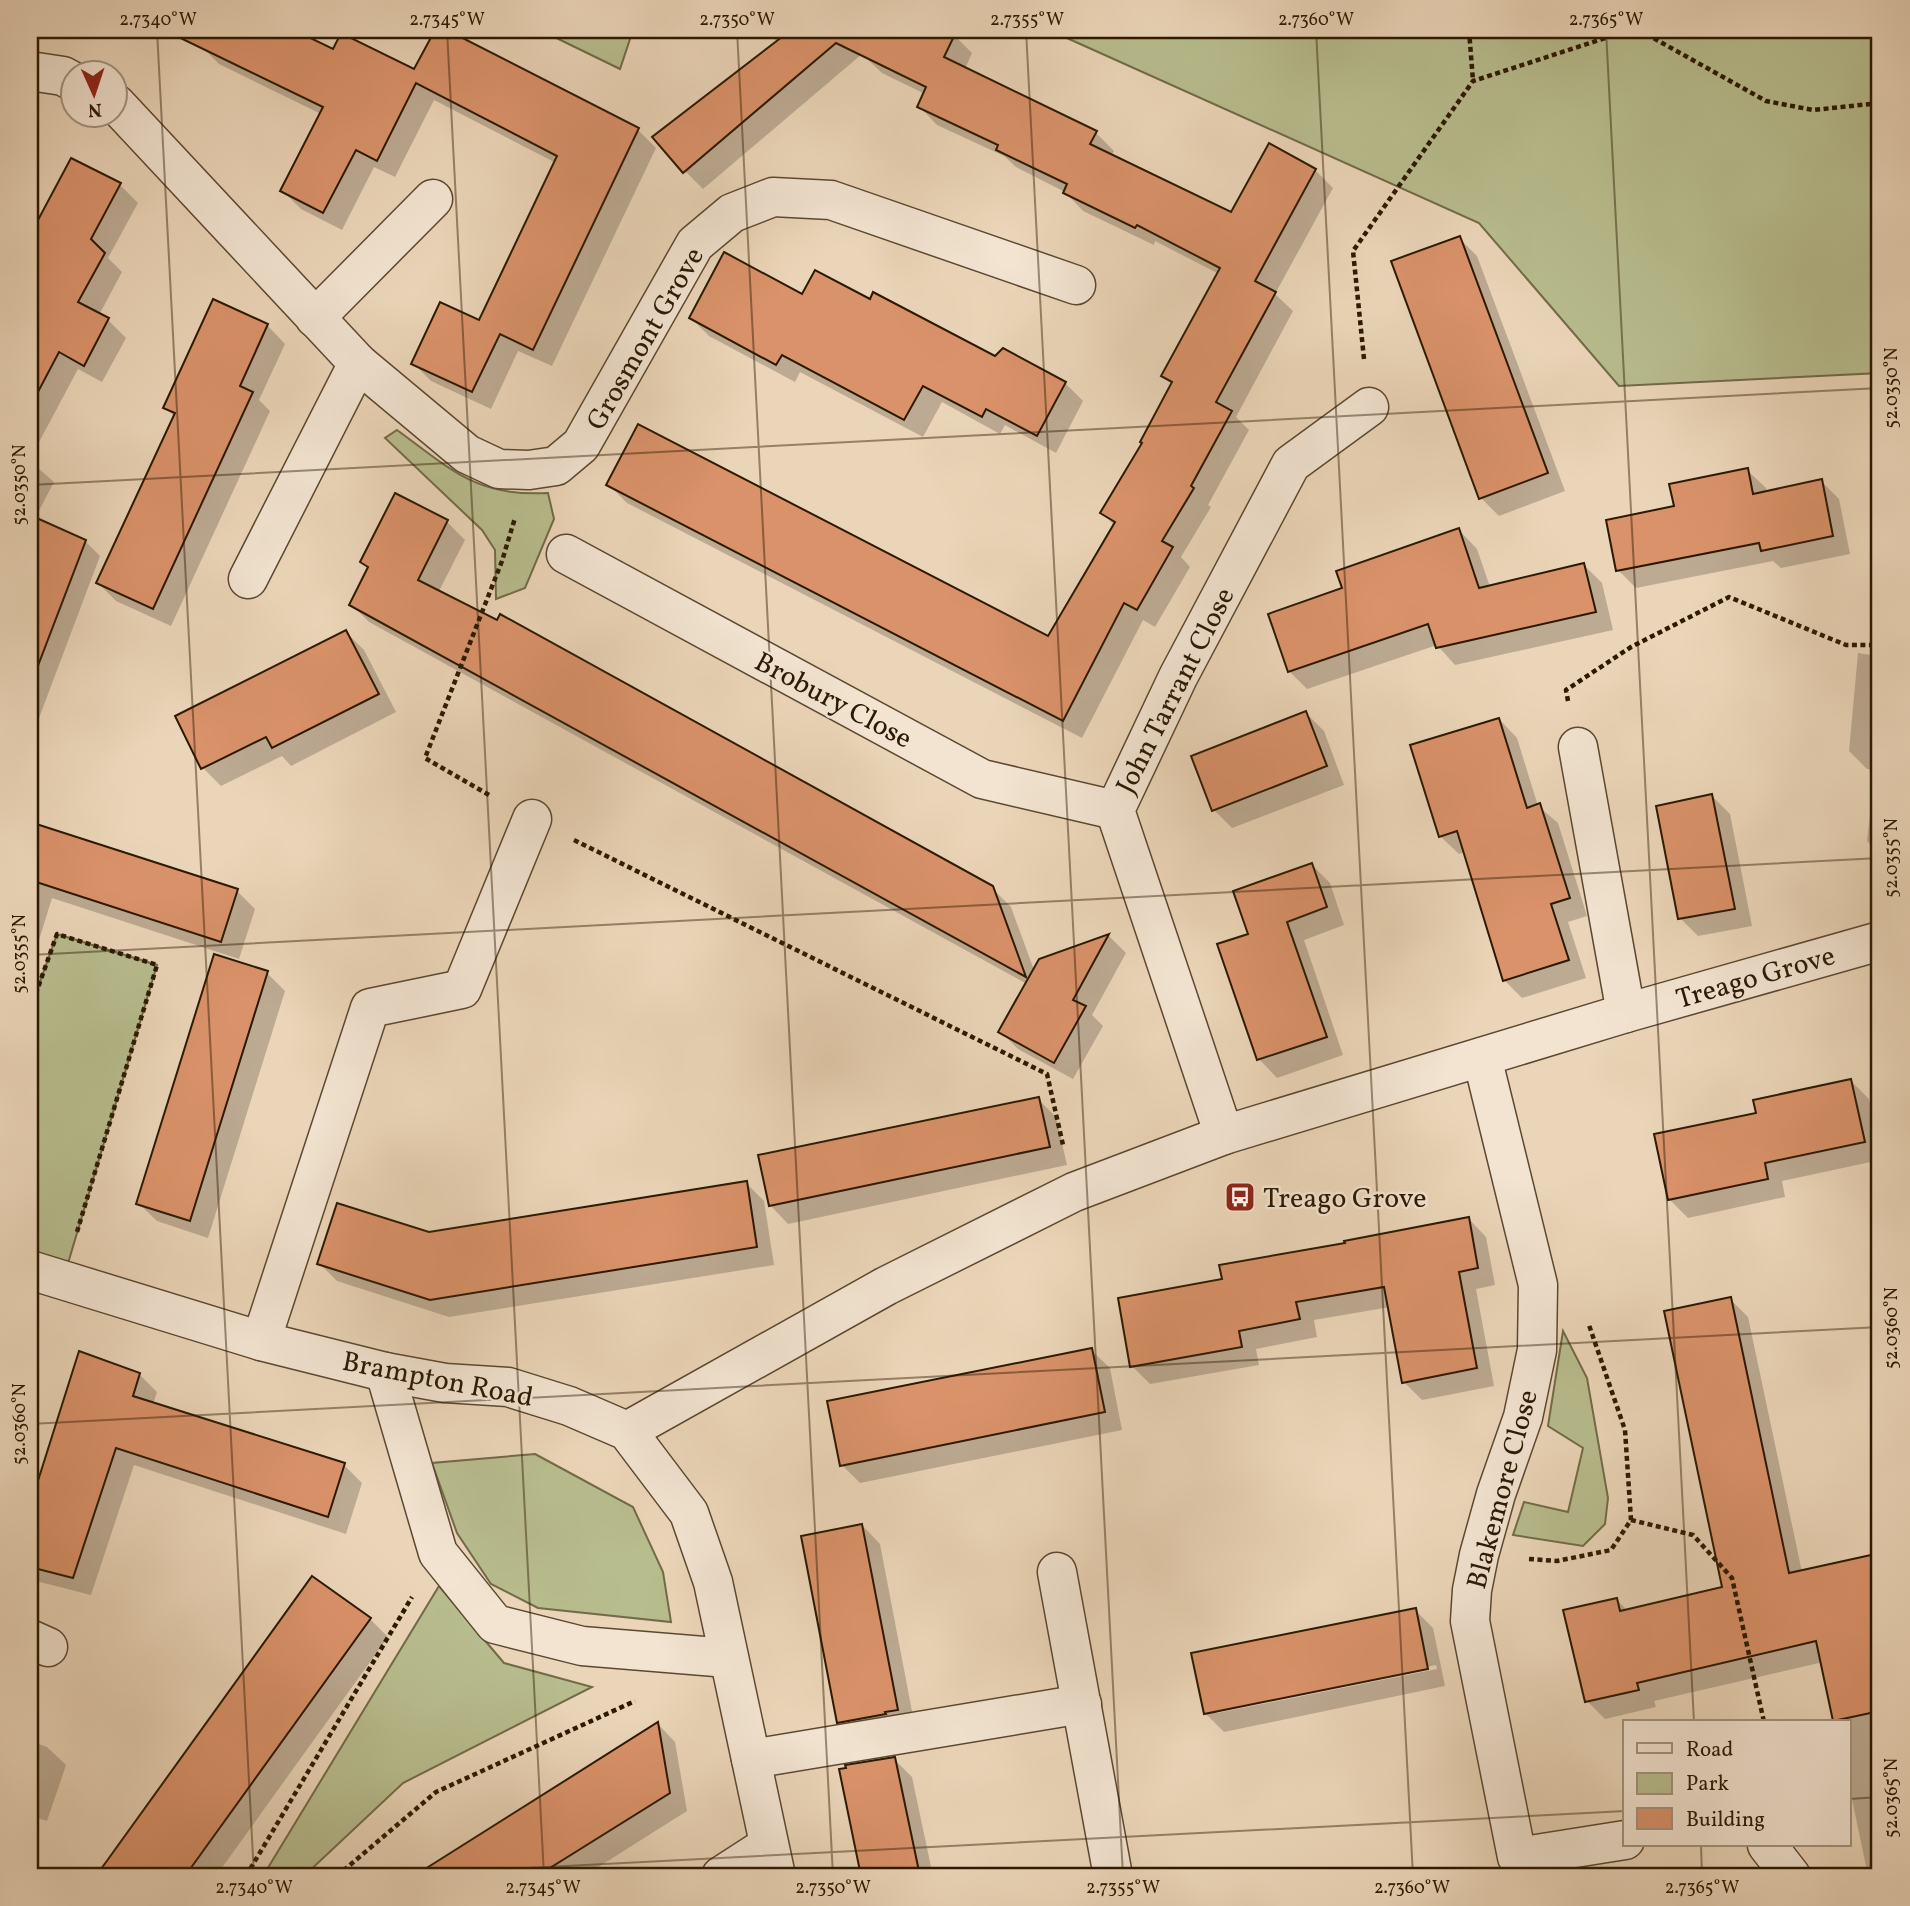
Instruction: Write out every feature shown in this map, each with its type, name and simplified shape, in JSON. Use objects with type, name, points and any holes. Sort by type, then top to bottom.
[{"type":"street","points":[[30,71],[60,75]]},
{"type":"street","name":"Grosmont Grove","points":[[130,119],[358,363],[467,454],[499,469],[528,470],[555,466],[581,445],[695,244],[732,213],[773,197],[831,200],[1076,285]]},
{"type":"street","points":[[315,318],[433,199]]},
{"type":"street","points":[[248,579],[358,363]]},
{"type":"street","name":"John Tarrant Close","points":[[1224,1135],[1115,810],[1178,677],[1291,464],[1369,407]]},
{"type":"street","name":"Brobury Close","points":[[566,554],[982,779],[1115,810]]},
{"type":"street","points":[[1578,747],[1626,1013]]},
{"type":"street","points":[[261,1341],[370,1008],[463,989],[532,819]]},
{"type":"street","name":"Treago Grove","points":[[627,1431],[886,1286],[1074,1192],[1224,1135],[1626,1013],[1880,941]]},
{"type":"street","name":"Blakemore Close","points":[[1482,1057],[1538,1285],[1537,1350],[1523,1417],[1496,1494],[1479,1555],[1472,1590],[1470,1621],[1517,1857],[1623,1840]]},
{"type":"street","name":"Brampton Road","points":[[46,1275],[261,1341],[385,1372],[445,1383],[508,1387],[569,1406],[627,1431],[689,1513],[713,1582],[772,1861]]},
{"type":"street","points":[[385,1372],[438,1553],[495,1624],[582,1646],[727,1658]]},
{"type":"street","points":[[1057,1572],[1113,1876]]},
{"type":"street","points":[[751,1759],[1082,1704]]},
{"type":"street","points":[[1768,1846],[1791,1876]]},
{"type":"street","points":[[721,1876],[772,1861]]},
{"type":"path","points":[[1469,30],[1473,82]]},
{"type":"path","points":[[1369,407],[1353,251],[1473,82],[1630,30]]},
{"type":"path","points":[[1639,30],[1766,101],[1813,110],[1880,103]]},
{"type":"path","points":[[528,470],[502,561],[425,758],[532,819],[1047,1074],[1074,1192]]},
{"type":"path","points":[[1578,747],[1566,690],[1631,647],[1729,597],[1846,645],[1880,645]]},
{"type":"path","points":[[30,1010],[57,933],[157,965],[46,1275]]},
{"type":"path","points":[[1479,1555],[1557,1561],[1611,1550],[1630,1520],[1625,1430],[1585,1314]]},
{"type":"path","points":[[1630,1520],[1693,1535],[1732,1578],[1764,1720]]},
{"type":"path","points":[[246,1876],[438,1553]]},
{"type":"path","points":[[337,1876],[436,1792],[639,1699]]},
{"type":"green space","points":[[540,30],[633,30],[620,69]]},
{"type":"green space","points":[[1049,30],[1880,30],[1880,373],[1619,386],[1479,223]]},
{"type":"green space","points":[[397,430],[466,478],[502,490],[548,493],[554,519],[525,588],[496,599],[495,550],[482,530],[385,438]]},
{"type":"green space","points":[[57,934],[157,965],[63,1280],[30,1270],[30,1010]]},
{"type":"green space","points":[[1563,1331],[1587,1378],[1608,1498],[1605,1524],[1583,1546],[1513,1535],[1524,1502],[1568,1512],[1583,1448],[1548,1426]]},
{"type":"green space","points":[[535,1454],[633,1507],[663,1572],[671,1622],[538,1608],[491,1584],[457,1533],[432,1463]]},
{"type":"green space","points":[[439,1586],[504,1663],[592,1687],[403,1783],[304,1876],[263,1876]]},
{"type":"building","points":[[164,30],[294,30],[333,49],[341,33],[414,69],[435,30],[447,30],[639,128],[533,350],[500,334],[472,392],[411,364],[440,302],[479,320],[557,156],[416,83],[377,161],[356,150],[323,213],[280,191],[323,107]]},
{"type":"building","points":[[791,30],[957,30],[944,57],[1097,131],[1090,144],[1231,212],[1269,143],[1316,169],[1255,281],[1276,292],[1216,402],[1232,411],[1191,486],[1194,488],[1162,541],[1173,547],[1137,610],[1124,603],[1063,721],[606,485],[638,424],[1048,636],[1115,522],[1100,513],[1142,443],[1140,442],[1172,382],[1161,376],[1220,268],[1137,225],[1135,228],[1063,193],[1067,184],[996,150],[998,145],[917,107],[926,87],[836,43],[683,173],[652,137]]},
{"type":"building","points":[[71,158],[121,183],[91,239],[105,253],[78,302],[109,318],[84,366],[59,352],[30,407],[30,235]]},
{"type":"building","points":[[1460,236],[1548,473],[1479,499],[1391,261]]},
{"type":"building","points":[[724,252],[802,294],[815,270],[870,299],[873,292],[995,356],[1003,348],[1066,382],[1037,436],[986,409],[982,417],[923,386],[904,420],[782,355],[776,365],[689,318]]},
{"type":"building","points":[[213,299],[268,324],[240,386],[253,392],[153,609],[96,583],[175,413],[163,408]]},
{"type":"building","points":[[1748,468],[1753,494],[1822,479],[1833,536],[1761,551],[1759,543],[1616,571],[1606,520],[1674,506],[1669,484]]},
{"type":"building","points":[[395,493],[448,520],[418,580],[497,620],[500,614],[993,886],[1026,977],[349,605],[368,567],[360,562]]},
{"type":"building","points":[[30,515],[86,540],[34,676],[30,675]]},
{"type":"building","points":[[1459,528],[1479,588],[1584,563],[1596,612],[1436,648],[1428,624],[1288,672],[1268,614],[1342,588],[1336,571]]},
{"type":"building","points":[[346,630],[379,694],[272,748],[266,737],[201,769],[175,716]]},
{"type":"building","points":[[1306,711],[1327,766],[1212,811],[1191,756]]},
{"type":"building","points":[[1499,718],[1527,808],[1540,803],[1570,898],[1551,904],[1569,960],[1503,981],[1457,831],[1439,837],[1410,745]]},
{"type":"building","points":[[1712,794],[1735,909],[1678,919],[1656,806]]},
{"type":"building","points":[[30,822],[238,889],[221,942],[30,880]]},
{"type":"building","points":[[1312,863],[1327,907],[1287,922],[1327,1037],[1257,1060],[1217,944],[1248,934],[1233,891]]},
{"type":"building","points":[[1109,934],[1073,1000],[1086,1006],[1054,1063],[998,1032],[1039,959]]},
{"type":"building","points":[[214,954],[268,971],[190,1221],[136,1204]]},
{"type":"building","points":[[1851,1079],[1865,1142],[1765,1163],[1768,1179],[1668,1200],[1654,1134],[1756,1113],[1753,1100]]},
{"type":"building","points":[[1039,1097],[1050,1147],[769,1206],[758,1155]]},
{"type":"building","points":[[747,1181],[757,1247],[430,1300],[317,1264],[337,1203],[429,1232]]},
{"type":"building","points":[[1469,1217],[1478,1268],[1459,1272],[1477,1368],[1402,1383],[1384,1287],[1296,1302],[1300,1319],[1239,1331],[1242,1347],[1130,1367],[1118,1298],[1222,1279],[1219,1265],[1345,1243],[1344,1241]]},
{"type":"building","points":[[1731,1297],[1789,1573],[1880,1553],[1880,1711],[1833,1720],[1816,1641],[1637,1683],[1639,1690],[1585,1702],[1563,1610],[1617,1598],[1620,1611],[1722,1587],[1664,1311]]},
{"type":"building","points":[[1092,1348],[1105,1412],[840,1466],[827,1401]]},
{"type":"building","points":[[79,1351],[140,1373],[133,1396],[345,1463],[328,1517],[116,1448],[73,1578],[30,1567],[30,1506]]},
{"type":"building","points":[[862,1524],[898,1710],[837,1723],[801,1536]]},
{"type":"building","points":[[312,1576],[371,1618],[185,1876],[96,1876]]},
{"type":"building","points":[[1416,1608],[1428,1669],[1204,1714],[1191,1653]]},
{"type":"building","points":[[658,1722],[670,1793],[537,1876],[414,1876]]},
{"type":"building","points":[[895,1757],[920,1876],[861,1876],[839,1769],[846,1768],[845,1765]]},
{"type":"place","name":"Treago Grove","points":[[1240,1197]]}]
